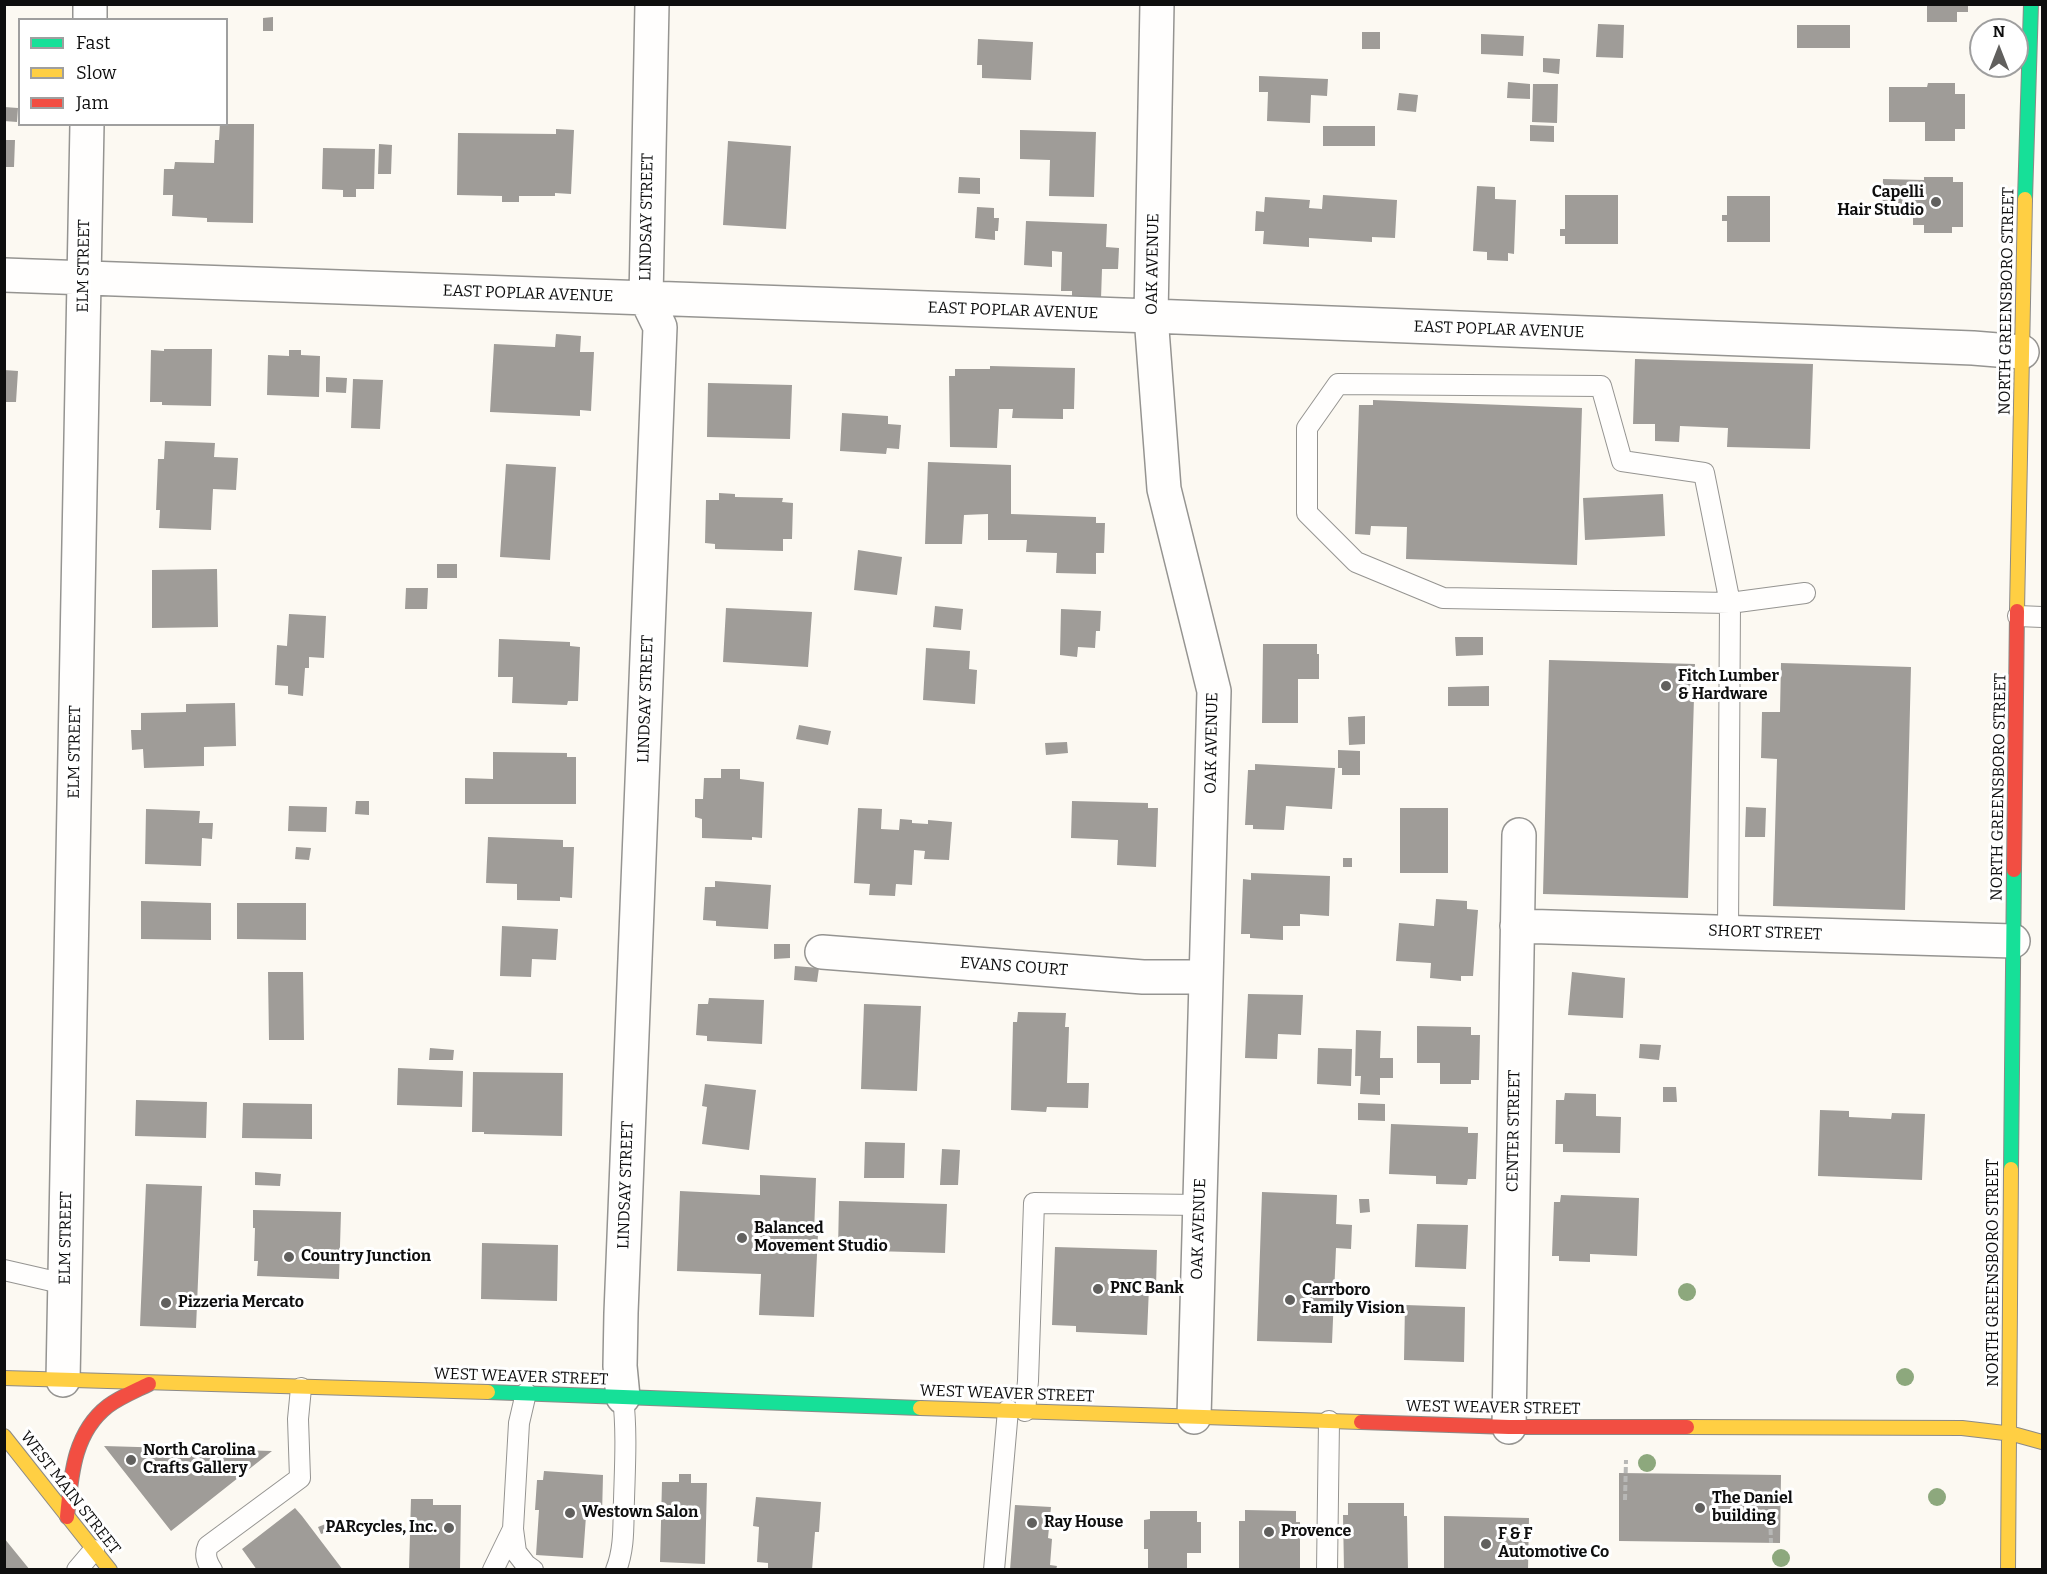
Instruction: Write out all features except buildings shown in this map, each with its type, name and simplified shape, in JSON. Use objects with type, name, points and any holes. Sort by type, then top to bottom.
[{"type":"street","name":"LINDSAY STREET","points":[[623,1396],[620,1366],[621,1313],[660,327],[646,298],[652,4]]},
{"type":"street","name":"OAK AVENUE","points":[[1158,4],[1151,316],[1164,489],[1214,691],[1194,1417]]},
{"type":"street","name":"NORTH GREENSBORO STREET","points":[[2008,1569],[2013,941],[2022,303],[2036,103],[2031,4]]},
{"type":"street","name":"ELM STREET","points":[[63,1380],[87,126]]},
{"type":"street","name":"EAST POPLAR AVENUE","points":[[4,276],[1151,316],[2022,351]]},
{"type":"street","name":"CENTER STREET","points":[[1509,1427],[1519,835]]},
{"type":"street","name":"SHORT STREET","points":[[1517,926],[2013,941]]},
{"type":"street","name":"EVANS COURT","points":[[822,952],[1143,977],[1206,977]]},
{"type":"street","name":"WEST WEAVER STREET","points":[[4,1378],[623,1396],[1509,1427],[1962,1428],[2023,1434],[2043,1442]]},
{"type":"street","points":[[67,1517],[74,1457],[81,1437],[106,1407],[150,1383]]},
{"type":"street","name":"WEST MAIN STREET","points":[[4,1436],[110,1569]]},
{"type":"lane","points":[[2022,303],[2043,302]]},
{"type":"lane","points":[[1728,932],[1730,603],[1704,473],[1622,461],[1601,386],[1338,384],[1307,428],[1307,513],[1356,562],[1443,598],[1730,603],[1804,593]]},
{"type":"lane","points":[[2018,616],[2043,617]]},
{"type":"lane","points":[[994,1569],[1016,1410],[1028,1381],[1034,1203],[1200,1205]]},
{"type":"lane","points":[[4,1270],[65,1284]]},
{"type":"lane","points":[[212,1569],[206,1558],[208,1546],[300,1478],[298,1419],[301,1388]]},
{"type":"lane","points":[[526,1393],[519,1423],[513,1529],[516,1552],[526,1565],[533,1569]]},
{"type":"lane","points":[[616,1569],[621,1556],[623,1529],[627,1428],[623,1396]]},
{"type":"lane","points":[[1327,1569],[1329,1421]]},
{"type":"lane","points":[[493,1569],[513,1529]]},
{"type":"lane","points":[[77,1569],[94,1550]]},
{"type":"path","points":[[1625,1500],[1626,1473]]},
{"type":"path","points":[[1770,1511],[1771,1543]]},
{"type":"traffic: fast","points":[[2025,199],[2031,4]]},
{"type":"traffic: fast","points":[[2011,1169],[2014,870]]},
{"type":"traffic: fast","points":[[488,1392],[920,1408]]},
{"type":"traffic: slow","points":[[2017,611],[2025,199]]},
{"type":"traffic: slow","points":[[2008,1570],[2011,1169]]},
{"type":"traffic: slow","points":[[4,1378],[488,1392]]},
{"type":"traffic: slow","points":[[920,1408],[1361,1422]]},
{"type":"traffic: slow","points":[[1687,1427],[1962,1428],[2013,1434],[2042,1442]]},
{"type":"traffic: slow","points":[[4,1436],[110,1570]]},
{"type":"traffic: jam","points":[[2014,870],[2017,611]]},
{"type":"traffic: jam","points":[[67,1517],[76,1457],[87,1429],[108,1406],[149,1384]]},
{"type":"traffic: jam","points":[[1361,1422],[1509,1427],[1687,1427]]},
{"type":"place","name":"Capelli Hair Studio","points":[[1936,202]]},
{"type":"place","name":"Fitch Lumber & Hardware","points":[[1666,686]]},
{"type":"place","name":"Balanced Movement Studio","points":[[742,1238]]},
{"type":"place","name":"Country Junction","points":[[289,1257]]},
{"type":"place","name":"PNC Bank","points":[[1098,1289]]},
{"type":"place","name":"Carrboro Family Vision","points":[[1290,1300]]},
{"type":"place","name":"Pizzeria Mercato","points":[[166,1303]]},
{"type":"place","name":"North Carolina Crafts Gallery","points":[[131,1460]]},
{"type":"place","name":"The Daniel building","points":[[1700,1508]]},
{"type":"place","name":"Westown Salon","points":[[570,1513]]},
{"type":"place","name":"Ray House","points":[[1032,1523]]},
{"type":"place","name":"PARcycles, Inc.","points":[[449,1528]]},
{"type":"place","name":"Provence","points":[[1269,1532]]},
{"type":"place","name":"F & F Automotive Co","points":[[1486,1544]]}]
